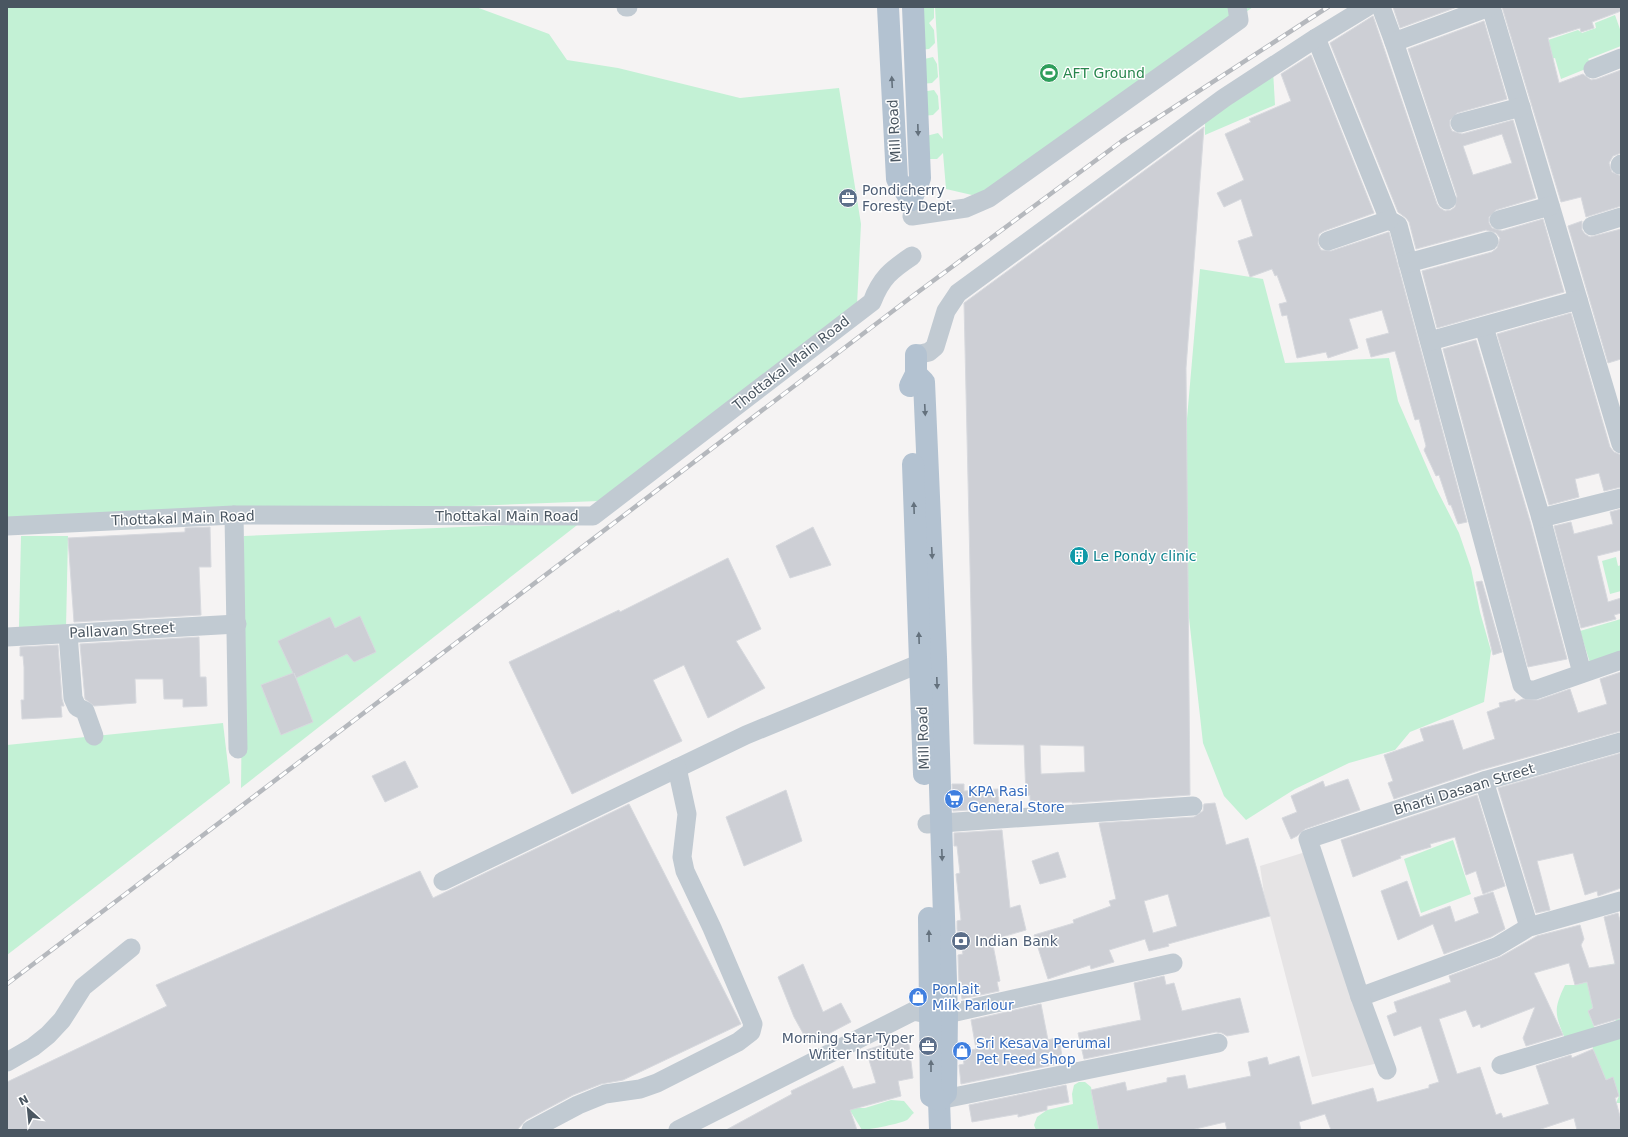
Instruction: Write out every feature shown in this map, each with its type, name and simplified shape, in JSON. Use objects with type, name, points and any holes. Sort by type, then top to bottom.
[{"type":"main road","name":"Mill Road","points":[[888,7],[897,179],[911,200],[920,178],[913,7]]},
{"type":"main road","name":"Mill Road","points":[[916,364],[910,383],[928,660],[939,1014],[931,1096],[939,1100],[940,1130]]},
{"type":"street","points":[[912,216],[966,208],[989,198],[1239,20],[1237,7]]},
{"type":"street","points":[[916,364],[935,347],[946,311],[958,293],[1224,98],[1316,38],[1367,7]]},
{"type":"street","points":[[1381,7],[1447,200]]},
{"type":"street","points":[[1394,42],[1490,7],[1621,444]]},
{"type":"street","points":[[1316,38],[1389,220],[1398,225],[1430,341],[1518,678],[1522,685],[1528,690],[1535,690],[1621,660]]},
{"type":"street","points":[[1593,69],[1621,58]]},
{"type":"street","points":[[1460,123],[1521,107]]},
{"type":"street","points":[[1499,220],[1550,206]]},
{"type":"street","points":[[1592,226],[1621,217]]},
{"type":"street","points":[[1328,241],[1389,220]]},
{"type":"street","points":[[1408,263],[1489,241]]},
{"type":"street","name":"Thottakal Main Road","points":[[7,526],[234,515],[593,516],[872,302],[878,286],[889,271],[912,256]]},
{"type":"street","points":[[1430,341],[1578,300]]},
{"type":"street","points":[[1484,326],[1541,518],[1582,673]]},
{"type":"street","points":[[1541,518],[1621,498]]},
{"type":"street","points":[[234,515],[238,749]]},
{"type":"street","name":"Pallavan Street","points":[[7,637],[237,624]]},
{"type":"street","points":[[68,634],[73,698],[77,707],[84,711],[94,736]]},
{"type":"street","points":[[443,882],[746,734],[928,660]]},
{"type":"street","name":"Bharti Dasaan Street","points":[[1360,997],[1308,839],[1484,781],[1621,742]]},
{"type":"street","points":[[531,1130],[578,1105],[604,1094],[640,1089],[657,1083],[738,1042],[751,1032],[753,1024],[684,871],[682,858],[687,814],[677,768]]},
{"type":"street","points":[[1484,781],[1528,927]]},
{"type":"street","points":[[934,823],[1194,806]]},
{"type":"street","points":[[1387,1070],[1360,997],[1496,947],[1528,927],[1621,901]]},
{"type":"street","points":[[7,1062],[33,1047],[48,1035],[62,1020],[83,987],[131,948]]},
{"type":"street","points":[[678,1130],[914,1011],[939,1014],[1173,963]]},
{"type":"street","points":[[1501,1064],[1621,1028]]},
{"type":"street","points":[[939,1100],[1218,1044]]},
{"type":"shaded area","points":[[1312,850],[1384,1062],[1312,1077],[1264,893],[1260,866]]},
{"type":"green space","points":[[7,7],[476,7],[549,34],[567,60],[618,68],[740,98],[839,88],[861,224],[857,305],[599,501],[7,524]]},
{"type":"green space","points":[[916,7],[934,7],[934,18],[929,23],[934,30],[935,43],[929,49],[918,50]]},
{"type":"green space","name":"AFT Ground","points":[[935,7],[1253,7],[998,187],[972,195],[946,189],[943,153],[937,159],[927,159],[926,136],[938,133],[943,139]]},
{"type":"green space","points":[[1615,15],[1621,32],[1621,46],[1588,59],[1593,66],[1561,79],[1555,58],[1546,60],[1542,42],[1578,30],[1582,33],[1596,28],[1595,23]]},
{"type":"green space","points":[[933,57],[937,64],[938,77],[932,83],[921,84],[920,60]]},
{"type":"green space","points":[[1273,70],[1275,105],[1205,135],[1205,115]]},
{"type":"green space","points":[[934,90],[938,96],[939,109],[933,115],[922,116],[921,92]]},
{"type":"green space","points":[[1200,269],[1263,279],[1285,363],[1389,358],[1398,401],[1436,488],[1459,533],[1471,568],[1480,612],[1491,651],[1484,702],[1410,732],[1395,750],[1349,763],[1295,789],[1246,820],[1224,796],[1203,743],[1189,618],[1184,453]]},
{"type":"green space","points":[[581,522],[241,788],[244,536]]},
{"type":"green space","points":[[21,536],[68,536],[66,628],[19,627]]},
{"type":"green space","points":[[1616,557],[1618,566],[1621,565],[1621,591],[1610,594],[1602,561]]},
{"type":"green space","points":[[1621,619],[1621,653],[1590,663],[1580,631]]},
{"type":"green space","points":[[223,723],[230,783],[7,955],[7,745]]},
{"type":"green space","points":[[1453,840],[1471,894],[1421,913],[1404,859]]},
{"type":"green space","points":[[1618,963],[1621,972],[1621,1024],[1617,1025],[1608,997],[1588,1011],[1596,1032],[1565,1039],[1557,1018],[1557,1006],[1565,985],[1575,985],[1604,978],[1601,966]]},
{"type":"green space","points":[[1621,1033],[1621,1103],[1616,1103],[1619,1096],[1613,1078],[1606,1080],[1593,1049],[1592,1040]]},
{"type":"green space","points":[[1079,1082],[1085,1082],[1091,1087],[1099,1130],[1036,1130],[1034,1125],[1037,1117],[1047,1110],[1073,1104],[1072,1094],[1074,1085]]},
{"type":"green space","points":[[854,1094],[859,1108],[865,1108],[891,1100],[904,1101],[914,1113],[904,1121],[862,1130],[851,1112],[833,1118]]},
{"type":"building","points":[[1393,7],[1457,7],[1400,28]]},
{"type":"building","points":[[1502,7],[1621,7],[1621,11],[1592,22],[1594,28],[1581,32],[1580,28],[1548,38],[1559,83],[1583,74],[1591,80],[1597,79],[1621,70],[1621,153],[1613,156],[1609,163],[1612,172],[1621,176],[1621,206],[1586,217],[1581,197],[1561,202]]},
{"type":"building","points":[[1373,16],[1437,204],[1445,211],[1451,210],[1455,207],[1457,196],[1408,49],[1484,21],[1507,99],[1457,113],[1450,120],[1450,126],[1452,131],[1462,134],[1513,120],[1536,198],[1496,210],[1489,217],[1489,223],[1492,228],[1502,231],[1543,219],[1564,292],[1437,328],[1422,271],[1492,252],[1497,248],[1500,238],[1496,233],[1486,230],[1416,249],[1409,222],[1398,212],[1330,43]],"holes":[[[1502,134],[1512,163],[1473,175],[1463,146]]]},
{"type":"building","points":[[1311,55],[1374,213],[1324,231],[1319,234],[1318,244],[1321,250],[1331,251],[1389,232],[1467,522],[1458,524],[1451,505],[1449,505],[1439,475],[1436,476],[1424,450],[1426,446],[1419,419],[1415,420],[1395,351],[1371,357],[1366,339],[1389,333],[1382,310],[1349,319],[1358,348],[1328,358],[1326,352],[1297,358],[1287,315],[1282,316],[1279,304],[1287,302],[1277,275],[1275,276],[1272,269],[1250,277],[1238,241],[1253,236],[1241,199],[1224,207],[1217,193],[1244,180],[1225,134],[1251,122],[1249,119],[1291,101],[1281,74]]},
{"type":"building","name":"Le Pondy clinic","points":[[1204,127],[1186,368],[1190,795],[1072,803],[1030,804],[1030,795],[1026,796],[1024,745],[974,744],[964,303]],"holes":[[[1040,745],[1084,746],[1085,772],[1041,774]]]},
{"type":"building","points":[[1582,221],[1582,230],[1590,237],[1621,229],[1621,359],[1608,363],[1568,226]]},
{"type":"building","points":[[1571,313],[1610,447],[1614,452],[1621,455],[1621,487],[1604,491],[1599,473],[1575,479],[1579,497],[1549,505],[1497,334]]},
{"type":"building","points":[[1476,340],[1530,521],[1567,659],[1528,667],[1443,349]]},
{"type":"building","points":[[1621,509],[1621,550],[1597,556],[1608,602],[1621,598],[1621,613],[1614,615],[1616,619],[1581,628],[1554,526],[1571,522],[1574,534],[1613,524],[1610,512]]},
{"type":"building","points":[[210,527],[211,567],[199,567],[201,615],[74,622],[68,538],[185,532],[185,528]]},
{"type":"building","points":[[813,527],[831,565],[790,578],[776,546]]},
{"type":"building","points":[[728,558],[761,629],[736,641],[765,688],[708,718],[684,665],[653,680],[682,741],[572,794],[509,662],[619,610],[620,612]]},
{"type":"building","points":[[1482,581],[1502,652],[1493,655],[1476,582]]},
{"type":"building","points":[[360,616],[376,652],[354,662],[347,654],[296,678],[294,673],[313,722],[281,735],[261,685],[293,673],[278,641],[330,617],[335,628]]},
{"type":"building","points":[[199,637],[200,677],[206,677],[207,706],[183,707],[183,699],[164,699],[163,679],[135,679],[136,703],[94,706],[85,699],[80,644]]},
{"type":"building","points":[[58,645],[62,699],[64,706],[61,706],[62,717],[22,719],[21,700],[24,700],[24,667],[23,656],[20,656],[20,647]]},
{"type":"building","points":[[1621,672],[1621,731],[1481,770],[1394,799],[1388,783],[1393,781],[1384,755],[1424,741],[1420,729],[1453,720],[1463,750],[1495,739],[1487,712],[1500,707],[1499,703],[1515,699],[1515,702],[1523,699],[1538,700],[1570,689],[1578,713],[1607,704],[1600,679]]},
{"type":"building","points":[[1621,753],[1621,888],[1598,896],[1597,891],[1585,895],[1573,853],[1537,861],[1550,910],[1536,913],[1498,788]]},
{"type":"building","points":[[405,761],[418,787],[385,802],[372,776]]},
{"type":"building","points":[[1348,779],[1360,810],[1305,829],[1291,839],[1282,818],[1297,812],[1291,796],[1323,781],[1325,787]]},
{"type":"building","points":[[952,784],[964,784],[964,791],[998,789],[999,808],[953,811]]},
{"type":"building","points":[[786,790],[802,841],[744,866],[726,817]]},
{"type":"building","points":[[1477,795],[1505,886],[1483,894],[1476,871],[1466,875],[1455,837],[1430,844],[1431,847],[1400,856],[1401,858],[1353,877],[1341,840]]},
{"type":"building","points":[[1215,803],[1226,845],[1248,838],[1270,916],[1168,944],[1169,946],[1149,951],[1145,939],[1109,950],[1114,962],[1091,969],[1090,965],[1048,979],[1034,935],[1074,923],[1073,920],[1111,906],[1109,901],[1116,899],[1099,823],[1194,817],[1203,811],[1204,804]],"holes":[[[1168,894],[1177,926],[1153,933],[1144,901]]]},
{"type":"building","points":[[629,804],[741,1024],[623,1080],[601,1084],[573,1095],[526,1120],[517,1130],[7,1130],[7,1082],[167,1006],[156,985],[420,871],[433,898]]},
{"type":"building","points":[[1002,830],[1010,908],[1020,905],[1026,930],[992,940],[1000,981],[997,982],[999,991],[962,999],[959,984],[958,955],[963,954],[957,929],[957,921],[961,920],[956,874],[960,873],[957,846],[954,846],[954,833]]},
{"type":"building","points":[[1058,852],[1066,877],[1040,884],[1032,861]]},
{"type":"building","points":[[1407,881],[1420,917],[1450,906],[1455,922],[1479,913],[1474,898],[1493,892],[1505,929],[1491,937],[1444,954],[1433,924],[1398,940],[1381,891]]},
{"type":"building","points":[[1618,913],[1621,924],[1621,1018],[1594,1026],[1588,1011],[1593,1008],[1587,982],[1575,985],[1569,963],[1534,973],[1563,1035],[1526,1046],[1523,1038],[1535,1007],[1481,1028],[1480,1024],[1473,1027],[1466,1010],[1439,1019],[1457,1074],[1480,1067],[1496,1115],[1501,1113],[1503,1118],[1549,1104],[1536,1066],[1571,1055],[1572,1058],[1593,1049],[1606,1080],[1613,1077],[1619,1096],[1615,1098],[1621,1120],[1621,1130],[1577,1130],[1574,1118],[1538,1130],[1331,1130],[1325,1114],[1299,1122],[1301,1130],[1227,1130],[1225,1122],[1191,1130],[1099,1130],[1091,1090],[1125,1082],[1127,1091],[1167,1082],[1167,1078],[1185,1075],[1188,1089],[1251,1076],[1248,1062],[1267,1057],[1269,1065],[1299,1056],[1312,1105],[1373,1088],[1377,1102],[1429,1088],[1429,1085],[1439,1082],[1421,1026],[1394,1036],[1387,1016],[1397,1012],[1394,1002],[1451,982],[1449,976],[1500,957],[1537,936],[1580,925],[1584,939],[1581,945],[1589,968],[1615,964],[1604,917]]},
{"type":"building","points":[[803,964],[823,1012],[841,1003],[851,1022],[809,1044],[794,1017],[778,977]]},
{"type":"building","points":[[1164,976],[1166,985],[1174,983],[1182,1011],[1240,998],[1249,1032],[1227,1036],[1216,1032],[1084,1059],[1078,1033],[1141,1020],[1134,983]]},
{"type":"building","points":[[1041,1004],[1048,1040],[1059,1037],[1063,1063],[961,1084],[959,1065],[964,1064],[962,1052],[976,1049],[971,1020]]},
{"type":"building","points":[[908,1037],[913,1078],[898,1081],[901,1096],[850,1110],[857,1130],[726,1130],[792,1094],[791,1091],[843,1066],[853,1089],[876,1083],[866,1050]]},
{"type":"building","points":[[1066,1085],[1069,1102],[1047,1106],[1047,1110],[1018,1117],[1018,1114],[972,1122],[969,1105]]},
{"type":"railway","points":[[7,984],[914,295],[1122,141],[1328,7]]},
{"type":"place","name":"AFT Ground","points":[[1049,73]]},
{"type":"place","name":"Pondicherry Foresty Dept.","points":[[848,198]]},
{"type":"place","name":"Le Pondy clinic","points":[[1079,556]]},
{"type":"place","name":"KPA Rasi General Store","points":[[954,799]]},
{"type":"place","name":"Indian Bank","points":[[961,941]]},
{"type":"place","name":"Ponlait Milk Parlour","points":[[918,997]]},
{"type":"place","name":"Morning Star Typer Writer Institute","points":[[928,1046]]},
{"type":"place","name":"Sri Kesava Perumal Pet Feed Shop","points":[[962,1051]]}]
